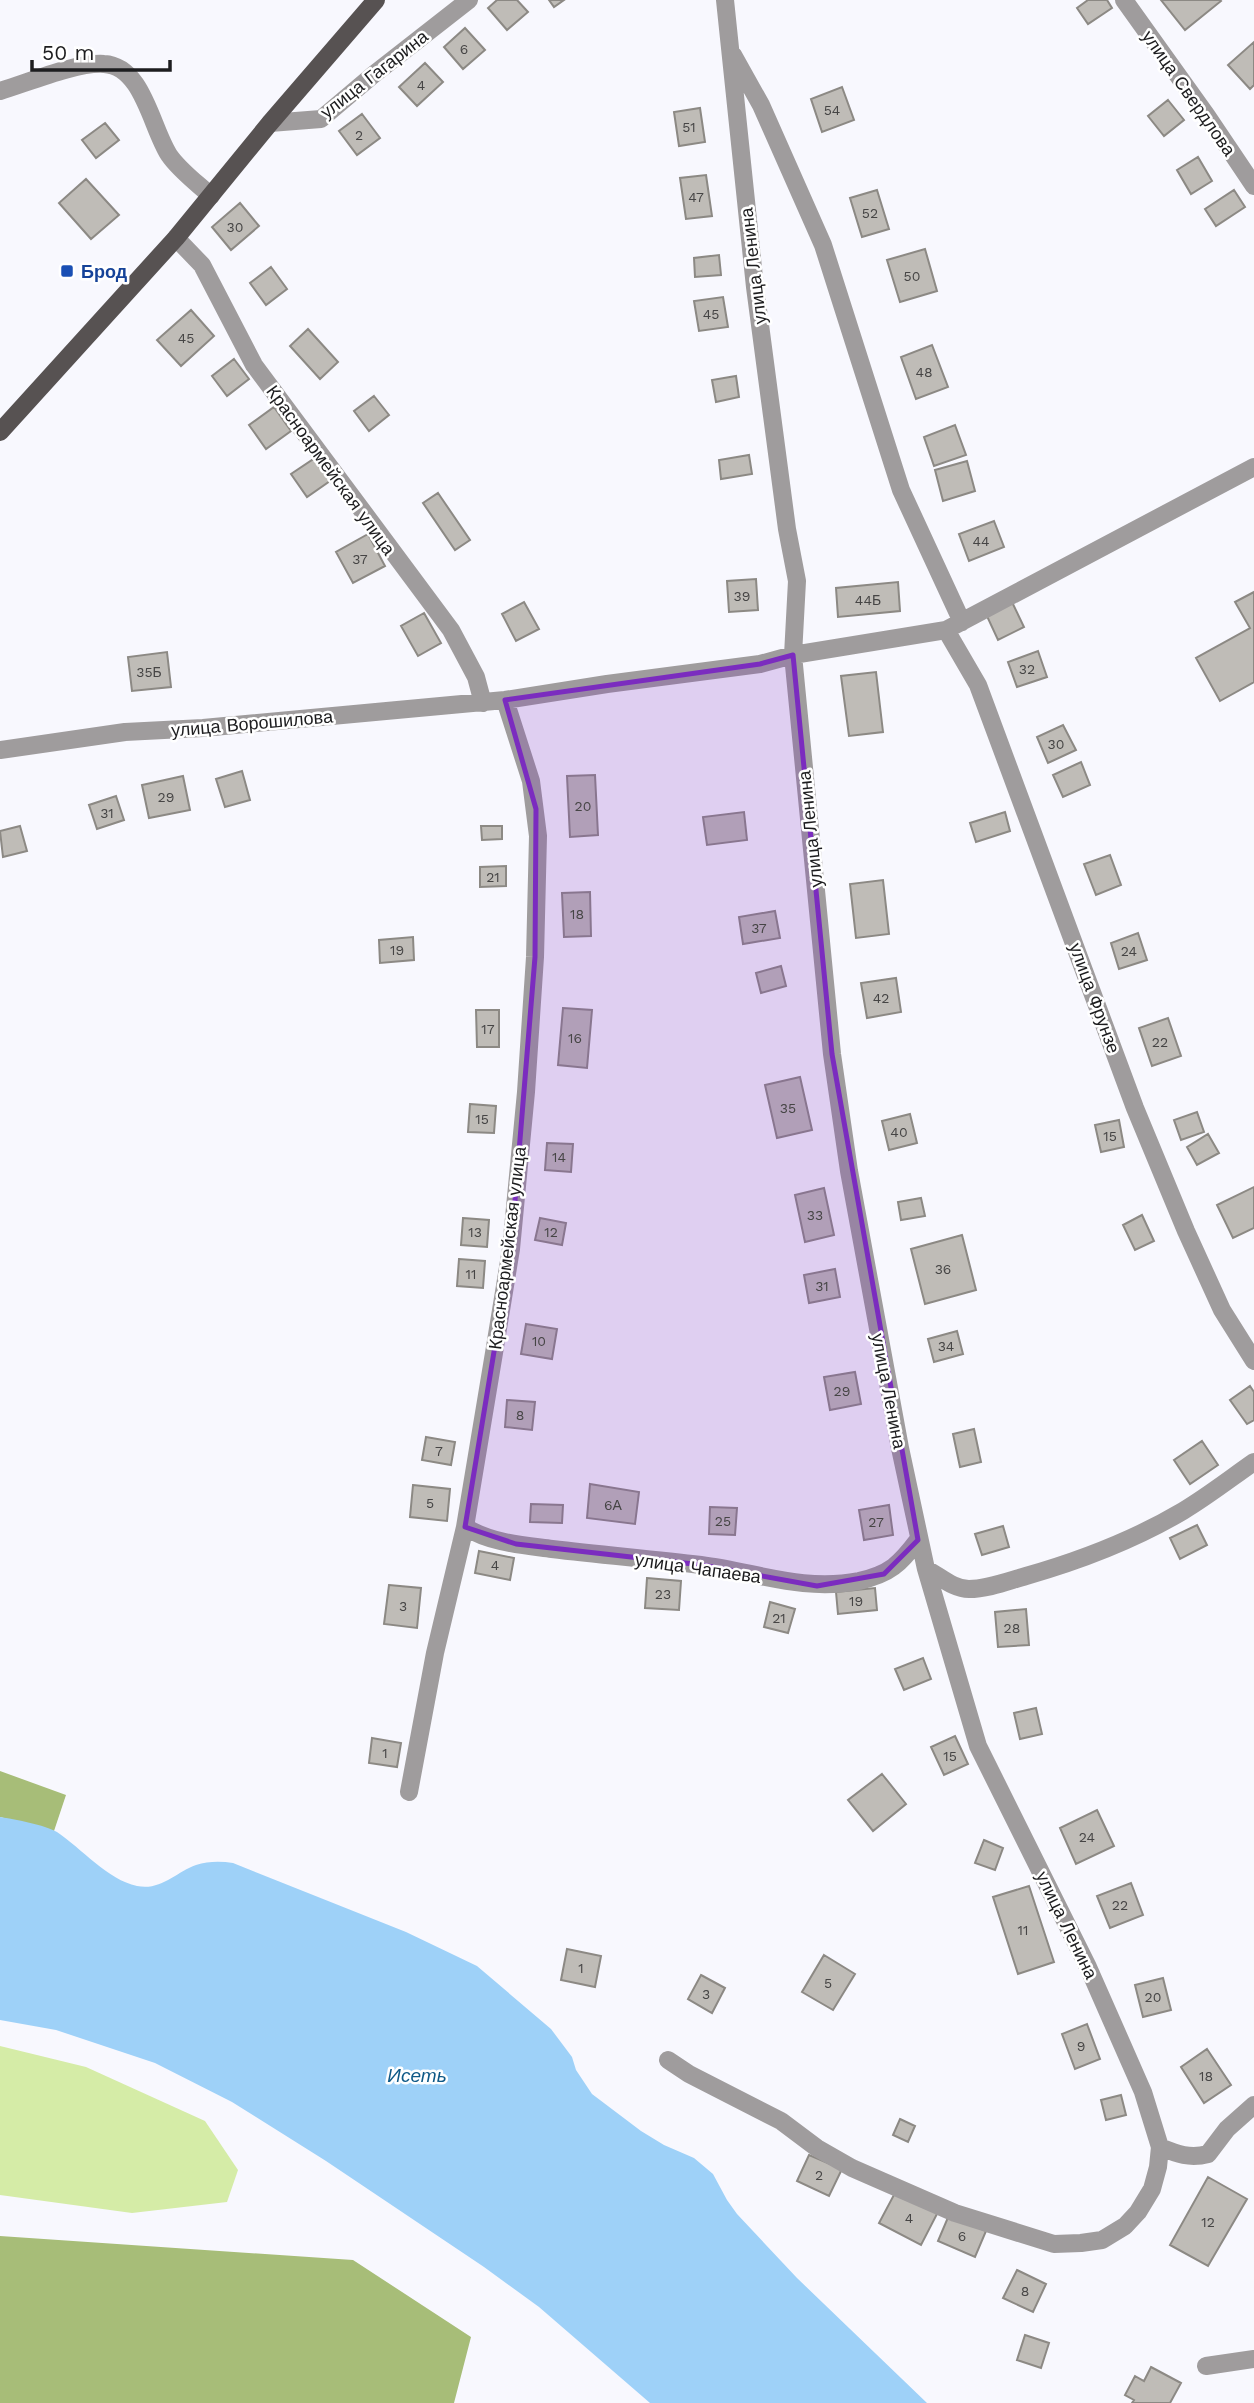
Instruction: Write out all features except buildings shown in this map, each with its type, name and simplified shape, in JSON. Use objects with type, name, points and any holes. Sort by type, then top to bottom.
[{"type":"main road","points":[[0,432],[176,238],[376,0]]},
{"type":"street","name":"улица Гагарина","points":[[270,123],[321,119],[469,0]]},
{"type":"street","name":"улица Ленина","points":[[668,2060],[689,2074],[781,2121],[817,2148],[852,2168],[955,2214],[1054,2244],[1082,2244],[1102,2240],[1125,2226],[1138,2212],[1152,2189],[1158,2168],[1160,2147],[1143,2092],[1088,1967],[978,1746],[918,1540],[870,1286],[832,1054],[793,655],[797,581],[787,529],[755,287],[725,0]]},
{"type":"street","name":"улица Свердлова","points":[[1124,0],[1254,186]]},
{"type":"street","name":"улица Фрунзе","points":[[732,53],[761,105],[823,245],[901,490],[978,685],[1135,1108],[1222,1310],[1254,1361]]},
{"type":"street","points":[[0,91],[78,68],[103,64],[122,68],[134,80],[167,152],[177,166],[211,196]]},
{"type":"street","name":"Красноармейская улица","points":[[176,238],[202,265],[254,365],[451,630],[476,677],[483,703]]},
{"type":"street","name":"улица Ворошилова","points":[[0,750],[125,733],[483,703],[761,664],[793,655],[954,626],[1254,467]]},
{"type":"street","name":"Красноармейская улица","points":[[409,1792],[435,1653],[465,1527],[510,1249],[526,1092],[535,957],[538,836],[536,809],[523,752],[505,700]]},
{"type":"street","points":[[926,1569],[946,1582],[967,1589],[1062,1566],[1152,1528],[1186,1509],[1254,1462]]},
{"type":"street","name":"улица Чапаева","points":[[465,1527],[480,1536],[516,1544],[702,1565],[817,1586],[857,1581],[884,1574],[903,1560],[918,1540]]},
{"type":"street","points":[[1160,2147],[1178,2155],[1196,2157],[1209,2154],[1227,2129],[1254,2105]]},
{"type":"street","points":[[1206,2366],[1254,2359]]},
{"type":"highlighted area","points":[[793,655],[832,1054],[918,1540],[884,1574],[817,1586],[702,1565],[516,1544],[465,1527],[511,1249],[535,957],[536,809],[505,700],[760,664]]},
{"type":"green space","points":[[0,1771],[66,1795],[54,1831],[0,1817]]},
{"type":"green space","points":[[0,2046],[86,2067],[205,2121],[238,2170],[227,2202],[132,2213],[0,2195]]},
{"type":"green space","points":[[0,2236],[353,2260],[471,2337],[454,2403],[0,2403]]},
{"type":"water","name":"Исеть","points":[[0,1817],[52,1829],[105,1870],[126,1883],[137,1886],[154,1886],[201,1864],[233,1863],[406,1932],[477,1966],[551,2029],[572,2057],[576,2070],[592,2094],[641,2131],[694,2158],[713,2174],[737,2214],[797,2278],[927,2403],[650,2403],[539,2307],[484,2267],[326,2161],[232,2102],[155,2063],[56,2030],[0,2020]]},
{"type":"place","name":"Брод","points":[[67,271]]}]
